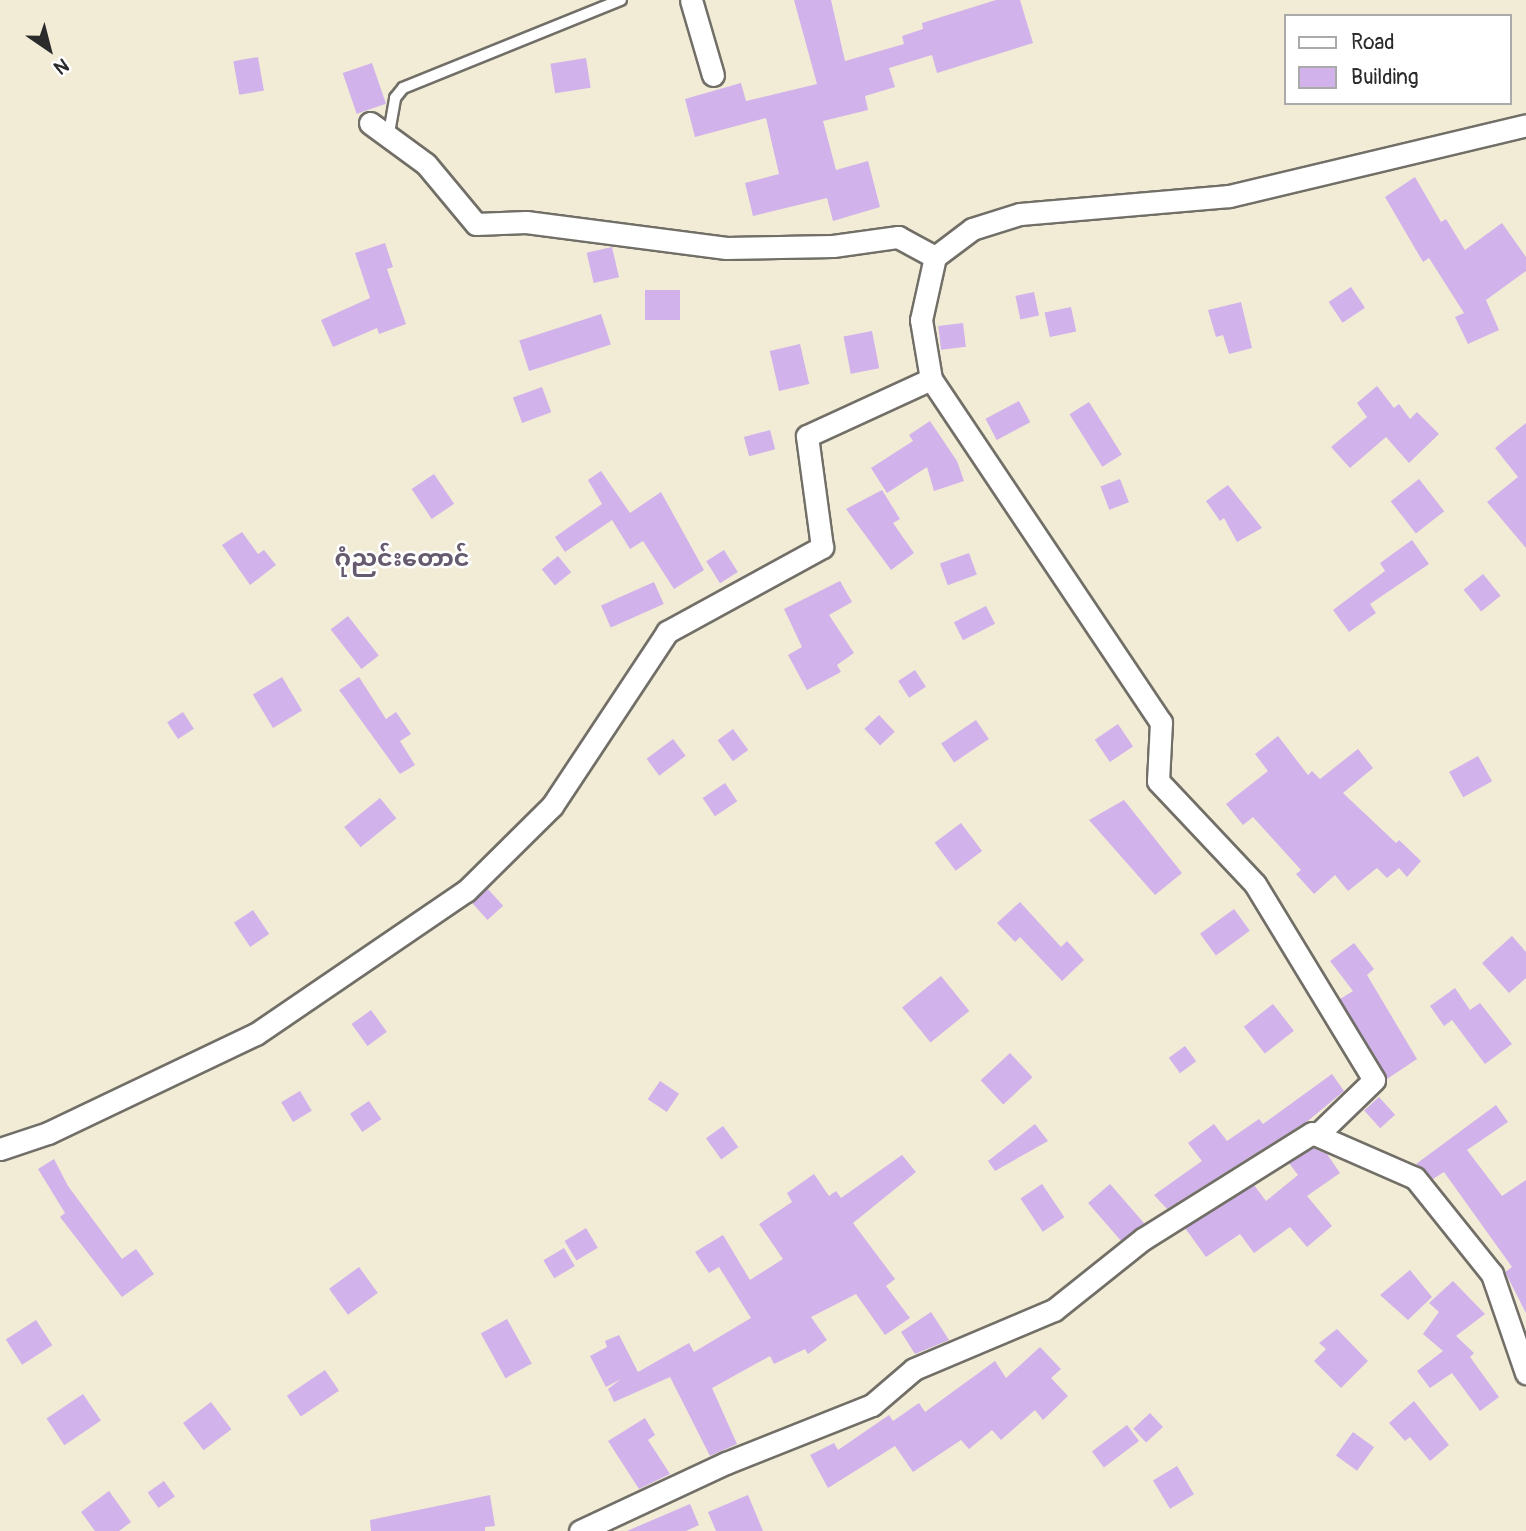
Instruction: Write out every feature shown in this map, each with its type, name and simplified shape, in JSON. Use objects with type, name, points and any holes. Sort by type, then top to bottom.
[{"type":"street","points":[[691,0],[713,75]]},
{"type":"street","points":[[1317,1135],[1374,1080],[1255,884],[1158,781],[1161,722],[931,379],[921,320],[935,257],[972,229],[1020,214],[1229,196],[1526,125]]},
{"type":"street","points":[[379,128],[426,164],[477,224],[526,222],[726,248],[832,246],[898,237],[935,257]]},
{"type":"street","points":[[0,1149],[48,1133],[256,1034],[466,891],[552,806],[667,632],[822,547],[807,436],[931,379]]},
{"type":"street","points":[[580,1531],[726,1463],[872,1405],[914,1369],[1054,1310],[1143,1239],[1312,1133],[1416,1178],[1492,1274],[1526,1373]]},
{"type":"lane","points":[[379,128],[394,98],[403,88],[621,0]]},
{"type":"building","points":[[794,0],[831,0],[845,61],[904,44],[902,36],[923,29],[922,23],[996,0],[1020,0],[1033,43],[937,73],[932,55],[889,68],[895,87],[865,96],[868,110],[823,121],[836,170],[868,161],[880,207],[833,221],[827,198],[753,216],[745,183],[779,174],[766,118],[695,137],[685,99],[741,83],[746,101],[817,84]]},
{"type":"building","points":[[258,57],[264,90],[239,95],[233,61]]},
{"type":"building","points":[[586,58],[591,88],[555,93],[550,64]]},
{"type":"building","points":[[372,63],[386,104],[357,114],[343,73]]},
{"type":"building","points":[[1415,177],[1441,222],[1446,219],[1465,250],[1502,223],[1526,257],[1526,271],[1486,300],[1499,330],[1468,344],[1455,317],[1464,313],[1429,258],[1423,262],[1385,197]]},
{"type":"building","points":[[385,243],[393,267],[387,269],[406,324],[379,334],[377,328],[333,347],[321,320],[370,298],[355,253]]},
{"type":"building","points":[[612,247],[619,277],[594,283],[587,253]]},
{"type":"building","points":[[1351,287],[1365,308],[1343,323],[1329,302]]},
{"type":"building","points":[[645,290],[680,290],[680,320],[645,320]]},
{"type":"building","points":[[1034,292],[1039,315],[1020,319],[1015,296]]},
{"type":"building","points":[[1241,302],[1252,348],[1229,354],[1223,335],[1216,337],[1208,310]]},
{"type":"building","points":[[1071,307],[1076,331],[1050,337],[1045,313]]},
{"type":"building","points":[[601,314],[611,344],[529,371],[519,341]]},
{"type":"building","points":[[963,323],[966,347],[941,350],[938,326]]},
{"type":"building","points":[[872,331],[879,368],[851,374],[844,337]]},
{"type":"building","points":[[800,344],[809,384],[779,391],[770,351]]},
{"type":"building","points":[[1377,386],[1394,408],[1399,404],[1410,419],[1417,412],[1439,434],[1409,463],[1386,437],[1350,468],[1331,447],[1367,417],[1357,403]]},
{"type":"building","points":[[542,387],[551,412],[522,423],[513,398]]},
{"type":"building","points":[[1019,401],[1030,422],[997,440],[985,419]]},
{"type":"building","points":[[1089,402],[1122,455],[1102,467],[1069,414]]},
{"type":"building","points":[[930,421],[957,461],[964,481],[934,491],[927,467],[887,493],[871,468],[913,441],[909,435]]},
{"type":"building","points":[[1526,423],[1526,548],[1487,502],[1518,477],[1495,448]]},
{"type":"building","points":[[770,430],[775,449],[749,456],[744,437]]},
{"type":"building","points":[[601,471],[630,513],[661,492],[704,570],[674,589],[643,541],[630,549],[612,520],[565,552],[555,537],[602,504],[588,480]]},
{"type":"building","points":[[434,474],[454,504],[432,519],[412,489]]},
{"type":"building","points":[[1120,479],[1129,502],[1109,510],[1100,487]]},
{"type":"building","points":[[1419,479],[1444,511],[1416,533],[1391,501]]},
{"type":"building","points":[[1228,485],[1262,528],[1237,542],[1224,518],[1220,521],[1206,501]]},
{"type":"building","points":[[882,490],[900,519],[893,523],[914,553],[891,570],[846,509]]},
{"type":"building","points":[[242,532],[258,554],[264,550],[276,565],[250,585],[222,545]]},
{"type":"building","points":[[1412,540],[1429,564],[1370,604],[1376,613],[1349,632],[1333,610],[1385,571],[1380,563]]},
{"type":"building","points":[[724,550],[738,572],[720,583],[706,561]]},
{"type":"building","points":[[969,553],[977,575],[948,585],[940,564]]},
{"type":"building","points":[[558,556],[571,572],[555,586],[542,569]]},
{"type":"building","points":[[1483,574],[1501,596],[1481,611],[1464,590]]},
{"type":"building","points":[[840,581],[852,602],[829,615],[854,653],[837,665],[841,672],[807,690],[788,655],[802,647],[784,609]]},
{"type":"building","points":[[654,582],[664,604],[611,628],[601,606]]},
{"type":"building","points":[[986,606],[995,624],[963,640],[954,622]]},
{"type":"building","points":[[348,616],[379,655],[361,669],[331,630]]},
{"type":"building","points":[[915,670],[926,687],[909,698],[898,681]]},
{"type":"building","points":[[282,677],[302,710],[273,728],[253,695]]},
{"type":"building","points":[[359,677],[386,719],[396,712],[411,734],[400,741],[415,765],[400,774],[339,690]]},
{"type":"building","points":[[183,712],[194,729],[178,739],[167,722]]},
{"type":"building","points":[[879,715],[895,732],[880,745],[864,729]]},
{"type":"building","points":[[976,720],[989,739],[954,763],[941,743]]},
{"type":"building","points":[[1118,724],[1133,746],[1110,762],[1095,740]]},
{"type":"building","points":[[733,729],[748,750],[733,761],[718,740]]},
{"type":"building","points":[[1278,736],[1308,775],[1312,771],[1320,779],[1358,749],[1373,768],[1343,793],[1396,843],[1399,840],[1421,861],[1407,877],[1399,868],[1387,878],[1377,868],[1348,891],[1335,875],[1314,894],[1296,874],[1301,870],[1253,817],[1243,825],[1226,804],[1268,771],[1255,754]]},
{"type":"building","points":[[673,739],[686,756],[659,776],[647,759]]},
{"type":"building","points":[[1478,756],[1492,781],[1463,797],[1449,772]]},
{"type":"building","points":[[725,783],[737,801],[715,816],[703,798]]},
{"type":"building","points":[[380,798],[396,818],[361,847],[344,827]]},
{"type":"building","points":[[1124,800],[1182,873],[1155,895],[1089,820]]},
{"type":"building","points":[[961,823],[982,851],[956,871],[935,843]]},
{"type":"building","points":[[487,888],[503,906],[487,920],[471,902]]},
{"type":"building","points":[[1020,902],[1061,947],[1067,941],[1084,960],[1062,981],[1020,937],[1015,942],[997,923]]},
{"type":"building","points":[[1234,909],[1250,931],[1216,956],[1200,934]]},
{"type":"building","points":[[253,910],[269,934],[250,947],[234,923]]},
{"type":"building","points":[[1512,936],[1526,952],[1526,978],[1509,993],[1482,963]]},
{"type":"building","points":[[1354,943],[1374,969],[1367,975],[1417,1059],[1387,1079],[1340,999],[1353,991],[1330,961]]},
{"type":"building","points":[[941,976],[969,1011],[930,1042],[902,1007]]},
{"type":"building","points":[[1455,988],[1470,1010],[1480,1003],[1512,1044],[1485,1064],[1452,1020],[1444,1026],[1430,1006]]},
{"type":"building","points":[[1273,1004],[1294,1031],[1265,1054],[1244,1027]]},
{"type":"building","points":[[371,1010],[387,1032],[367,1046],[352,1024]]},
{"type":"building","points":[[1185,1046],[1196,1061],[1180,1073],[1169,1058]]},
{"type":"building","points":[[1010,1053],[1033,1077],[1003,1104],[981,1080]]},
{"type":"building","points":[[1332,1074],[1344,1091],[1309,1120],[1167,1209],[1154,1195],[1202,1161],[1188,1143],[1214,1124],[1227,1141],[1259,1119],[1263,1124]]},
{"type":"building","points":[[660,1081],[679,1094],[667,1112],[648,1099]]},
{"type":"building","points":[[300,1091],[312,1111],[293,1122],[281,1102]]},
{"type":"building","points":[[1379,1097],[1395,1115],[1380,1128],[1364,1110]]},
{"type":"building","points":[[369,1101],[381,1119],[362,1132],[350,1114]]},
{"type":"building","points":[[1496,1105],[1508,1122],[1467,1150],[1502,1196],[1526,1180],[1526,1313],[1505,1272],[1512,1267],[1444,1172],[1433,1179],[1416,1164]]},
{"type":"building","points":[[1035,1124],[1048,1141],[995,1171],[988,1161]]},
{"type":"building","points":[[723,1126],[738,1147],[721,1159],[706,1138]]},
{"type":"building","points":[[1313,1148],[1327,1154],[1340,1173],[1307,1196],[1332,1226],[1307,1247],[1290,1227],[1254,1253],[1240,1234],[1206,1257],[1185,1228],[1254,1185],[1266,1201],[1298,1175],[1289,1163]]},
{"type":"building","points":[[902,1155],[916,1172],[853,1223],[895,1279],[886,1286],[910,1318],[885,1335],[856,1294],[811,1317],[827,1340],[808,1354],[805,1349],[774,1364],[770,1356],[712,1388],[737,1444],[710,1456],[670,1377],[614,1402],[608,1389],[621,1379],[606,1387],[590,1356],[607,1347],[605,1341],[619,1335],[638,1372],[689,1343],[694,1352],[751,1318],[719,1267],[709,1273],[695,1252],[723,1235],[750,1280],[783,1259],[759,1224],[792,1202],[787,1193],[814,1174],[829,1196],[836,1191],[841,1198]]},
{"type":"building","points":[[54,1159],[68,1186],[122,1259],[136,1249],[154,1274],[122,1297],[60,1217],[65,1213],[38,1169]]},
{"type":"building","points":[[1042,1184],[1064,1217],[1043,1232],[1020,1199]]},
{"type":"building","points":[[1110,1184],[1144,1223],[1122,1242],[1088,1203]]},
{"type":"building","points":[[586,1228],[598,1248],[576,1261],[565,1241]]},
{"type":"building","points":[[564,1248],[575,1266],[554,1278],[543,1260]]},
{"type":"building","points":[[359,1267],[378,1293],[348,1315],[329,1289]]},
{"type":"building","points":[[1410,1270],[1432,1297],[1408,1320],[1380,1295]]},
{"type":"building","points":[[1453,1281],[1485,1314],[1456,1336],[1474,1353],[1470,1357],[1499,1397],[1480,1411],[1452,1373],[1430,1388],[1417,1371],[1443,1351],[1423,1334],[1439,1312],[1429,1303]]},
{"type":"building","points":[[931,1312],[949,1340],[915,1354],[901,1332]]},
{"type":"building","points":[[507,1319],[532,1364],[505,1378],[481,1334]]},
{"type":"building","points":[[36,1320],[52,1345],[22,1365],[6,1340]]},
{"type":"building","points":[[1337,1329],[1368,1361],[1341,1388],[1314,1361],[1326,1349],[1319,1343]]},
{"type":"building","points":[[1040,1347],[1061,1369],[1051,1378],[1068,1396],[1043,1420],[1035,1410],[1001,1440],[992,1430],[969,1449],[961,1440],[913,1472],[895,1446],[828,1488],[810,1455],[834,1443],[838,1450],[889,1415],[893,1421],[919,1403],[925,1412],[995,1361],[1006,1378]]},
{"type":"building","points":[[325,1370],[339,1391],[301,1416],[287,1396]]},
{"type":"building","points":[[83,1394],[101,1421],[64,1445],[47,1419]]},
{"type":"building","points":[[1414,1401],[1449,1445],[1430,1461],[1410,1437],[1405,1441],[1389,1423]]},
{"type":"building","points":[[211,1402],[231,1429],[204,1450],[183,1423]]},
{"type":"building","points":[[1150,1413],[1163,1427],[1146,1443],[1133,1429]]},
{"type":"building","points":[[645,1418],[655,1435],[648,1440],[670,1474],[639,1489],[608,1441]]},
{"type":"building","points":[[1127,1425],[1139,1441],[1104,1467],[1092,1451]]},
{"type":"building","points":[[1353,1432],[1374,1447],[1357,1471],[1336,1455]]},
{"type":"building","points":[[1177,1466],[1194,1494],[1170,1509],[1153,1480]]},
{"type":"building","points":[[164,1481],[175,1497],[159,1508],[148,1492]]},
{"type":"building","points":[[109,1491],[131,1522],[119,1531],[95,1531],[81,1512]]},
{"type":"building","points":[[490,1495],[495,1526],[485,1527],[485,1531],[371,1531],[370,1520]]},
{"type":"building","points":[[748,1495],[763,1531],[716,1531],[708,1512]]},
{"type":"building","points":[[690,1504],[699,1525],[686,1531],[627,1531]]},
{"type":"district","name":"ဂုံညင်းတောင်","points":[[402,559]]}]
